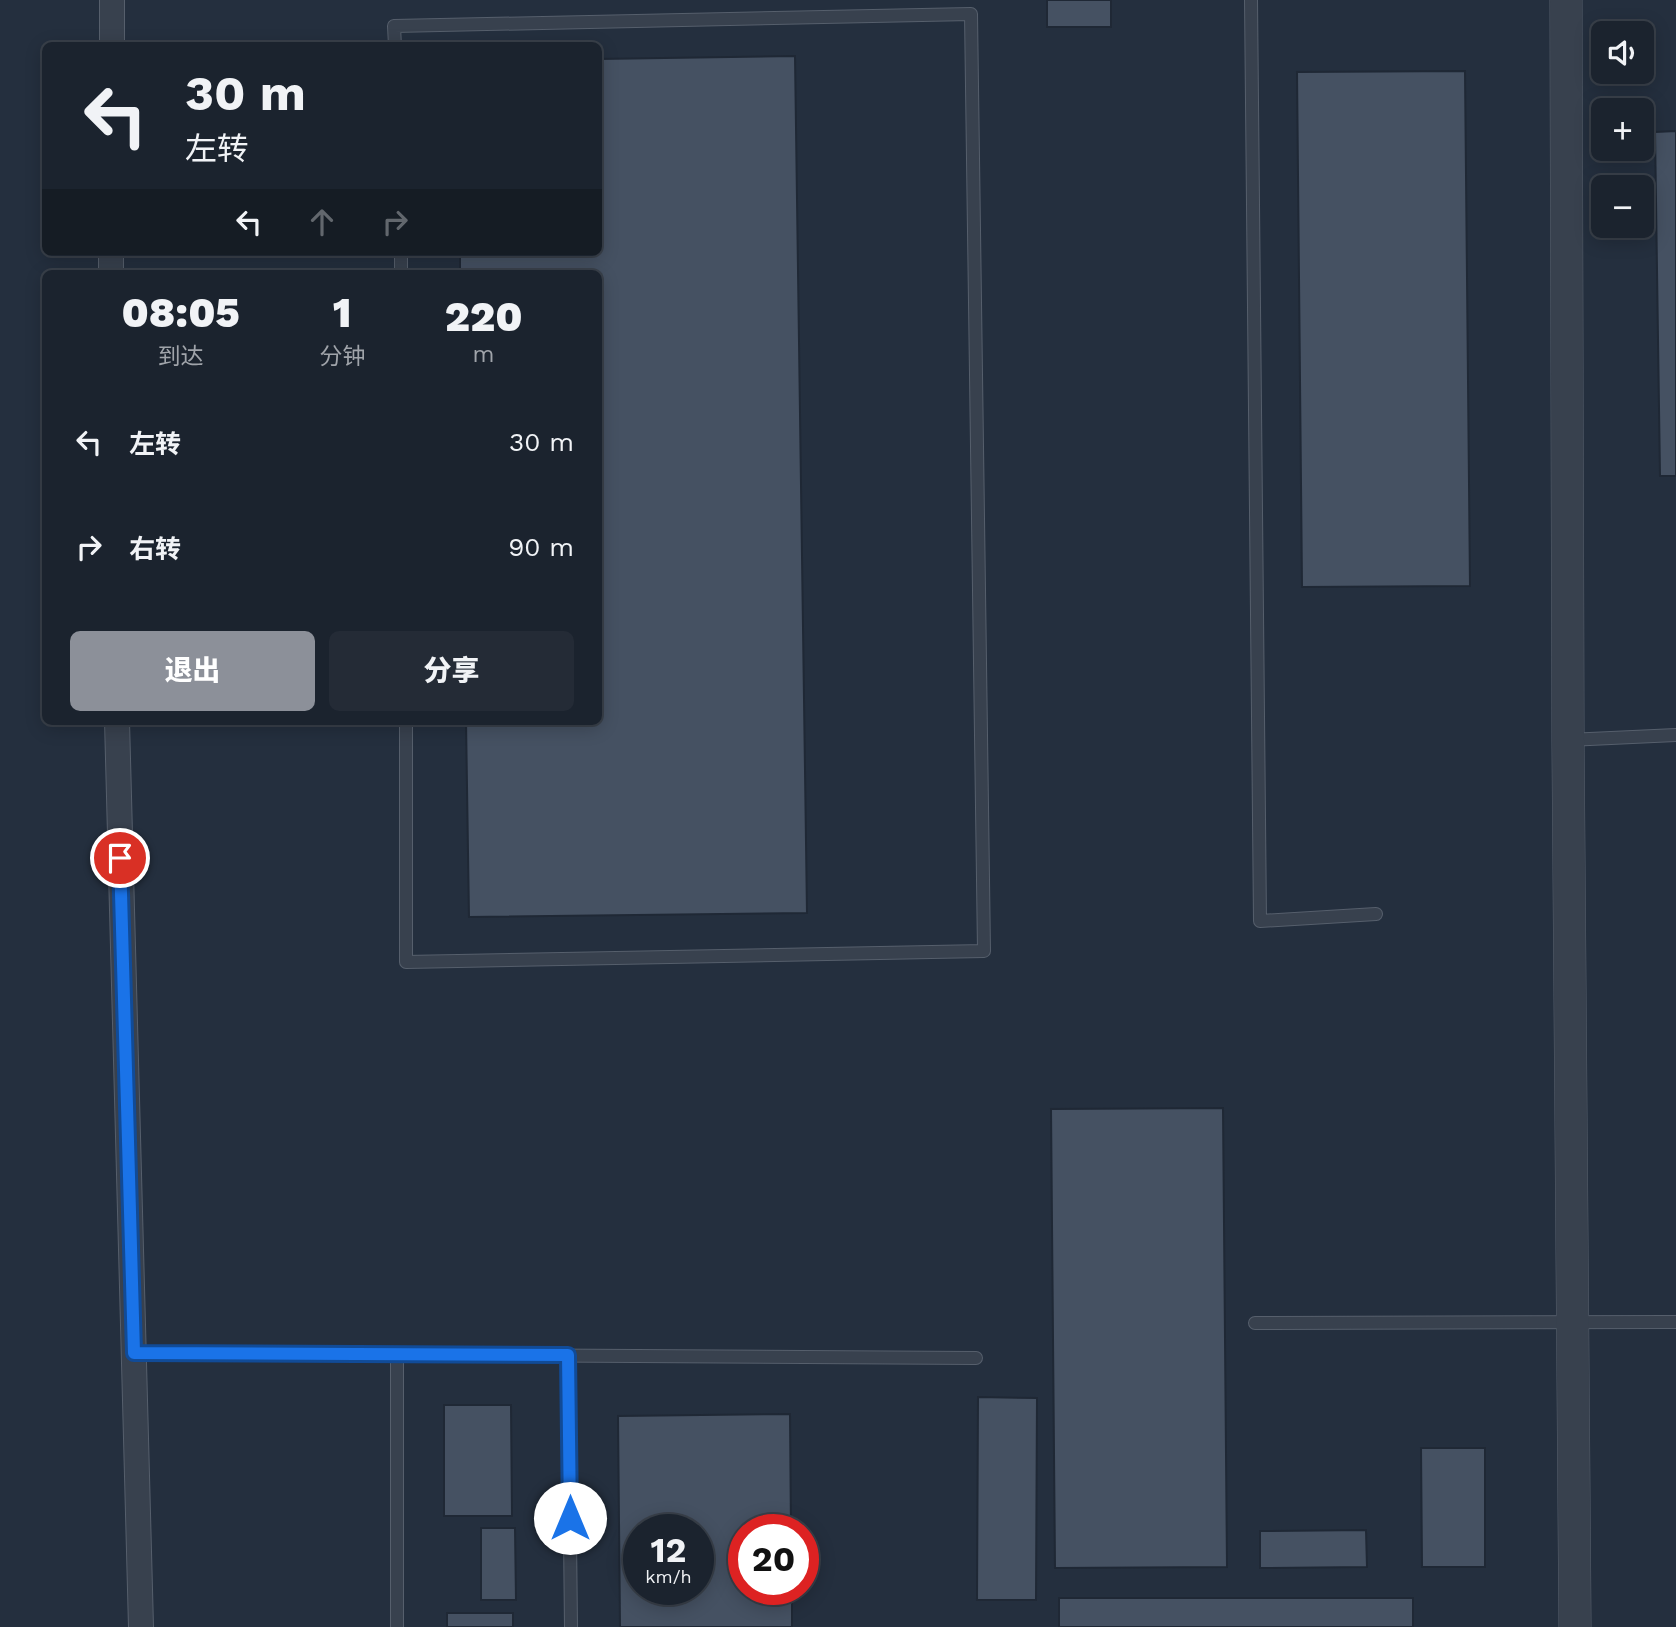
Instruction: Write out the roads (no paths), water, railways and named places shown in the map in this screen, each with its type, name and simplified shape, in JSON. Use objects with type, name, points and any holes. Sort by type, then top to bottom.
[{"type":"street","points":[[112,42],[113,0]]},
{"type":"street","points":[[1566,0],[1574,1627]]},
{"type":"street","points":[[117,725],[141,1627]]},
{"type":"lane","points":[[1251,0],[1260,920],[1376,914]]},
{"type":"lane","points":[[395,42],[394,26],[971,14],[984,951],[406,962],[407,725]]},
{"type":"lane","points":[[1568,740],[1676,735]]},
{"type":"lane","points":[[1255,1323],[1676,1322]]},
{"type":"lane","points":[[134,1353],[976,1358]]},
{"type":"lane","points":[[397,1354],[397,1627]]},
{"type":"lane","points":[[568,1355],[571,1627]]}]
